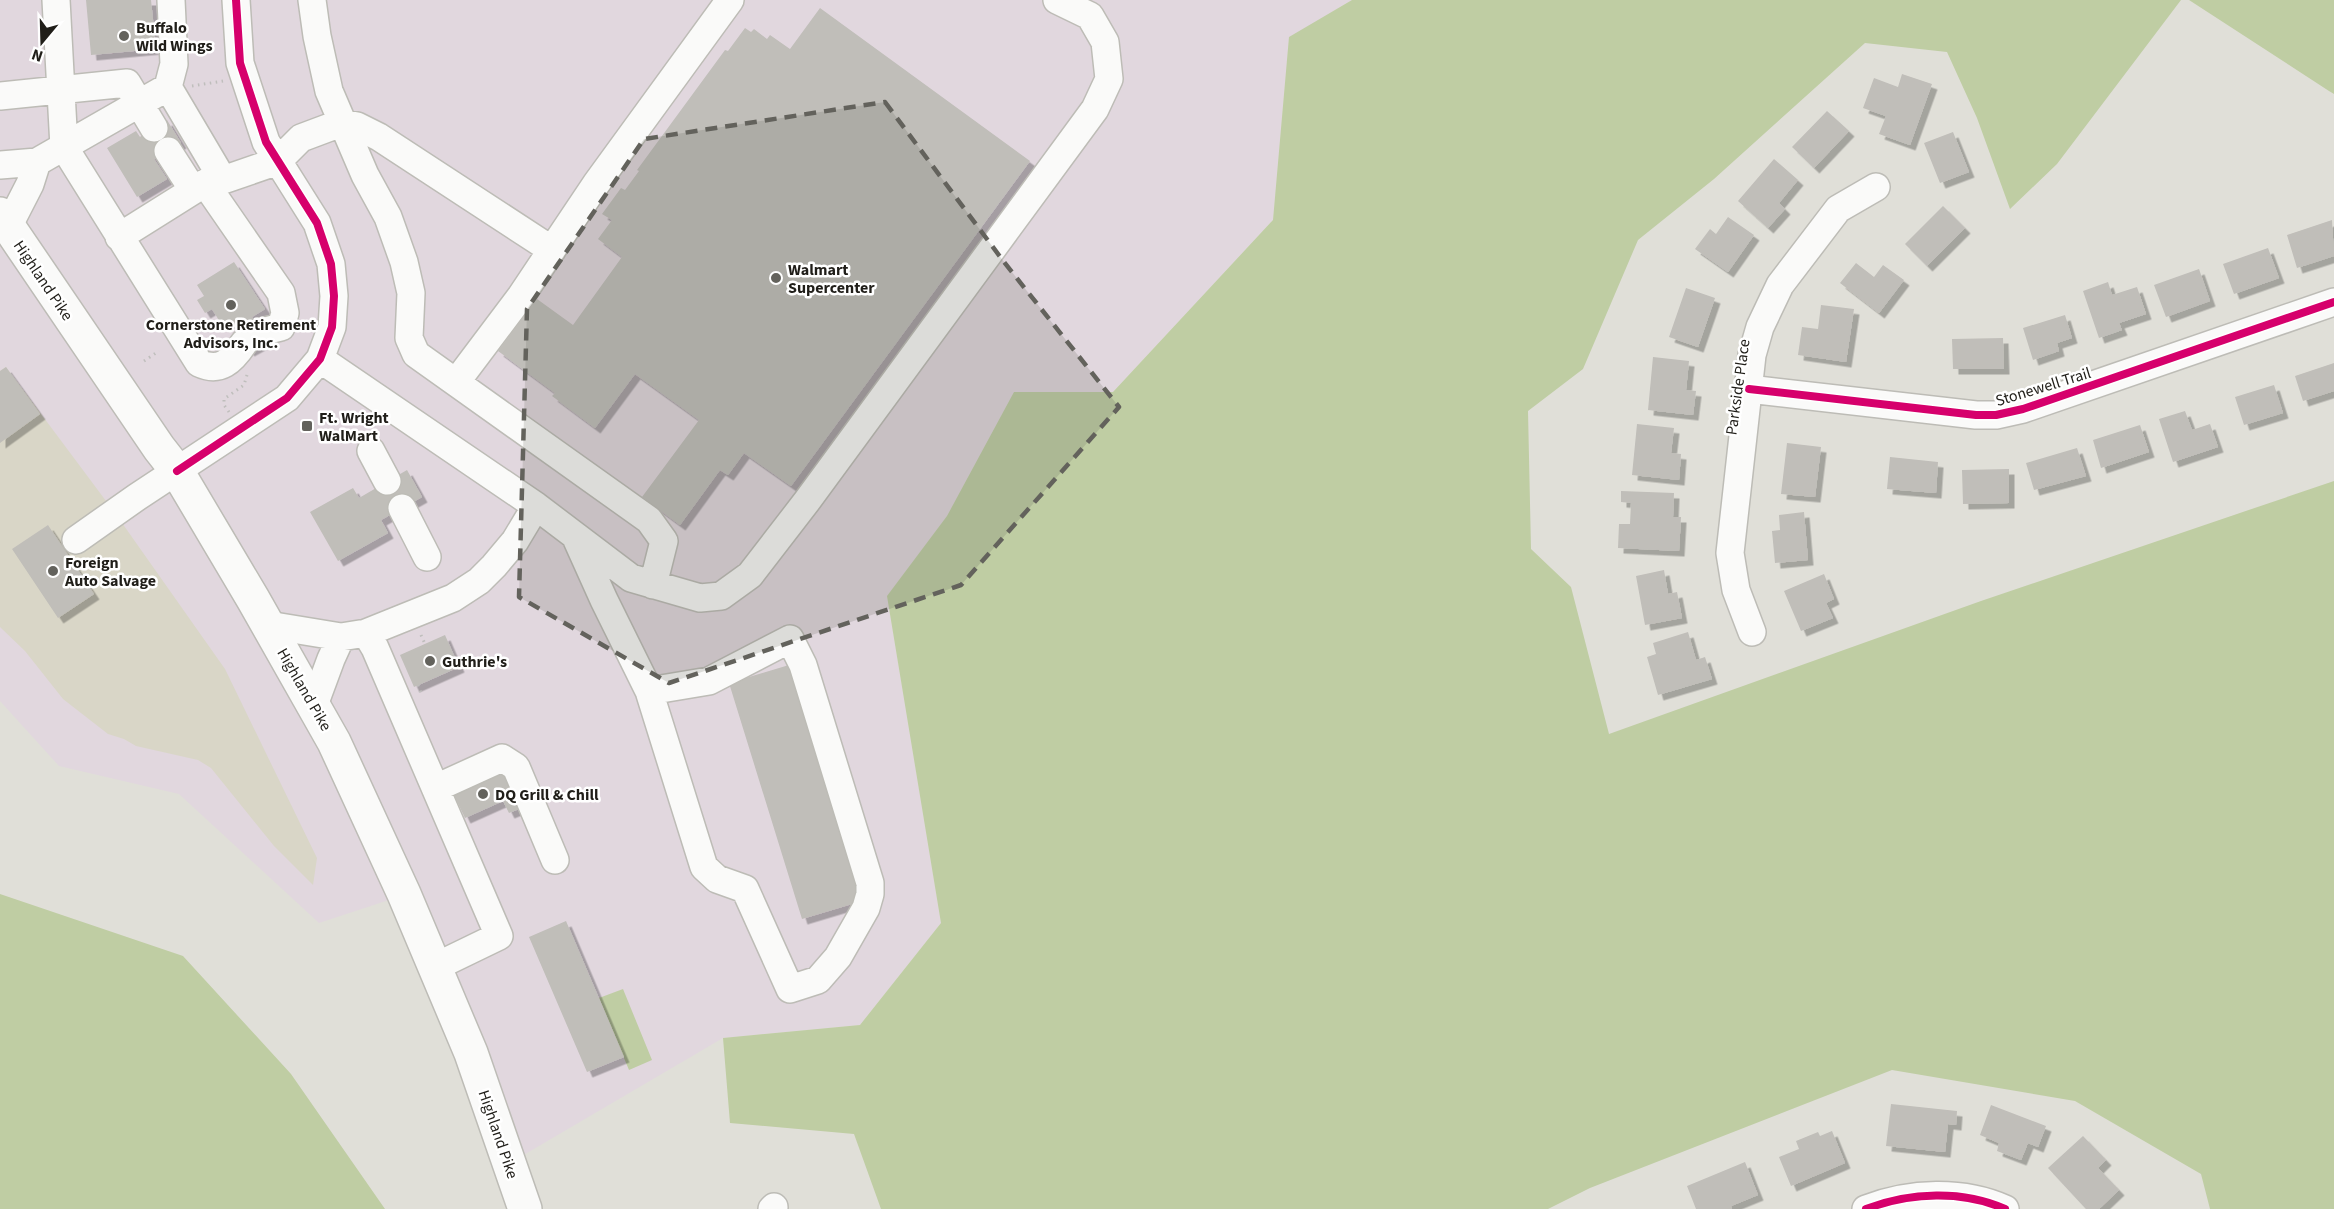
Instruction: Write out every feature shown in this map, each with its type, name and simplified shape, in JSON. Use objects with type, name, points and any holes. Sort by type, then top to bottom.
[{"type":"main road","name":"Highland Pike","points":[[4,220],[177,471],[314,705],[339,753],[435,967],[471,1053],[525,1209]]},
{"type":"street","points":[[56,0],[64,147],[199,363],[209,368],[222,365],[235,357],[252,337],[281,327],[285,313],[281,292],[207,184],[168,150]]},
{"type":"street","points":[[171,0],[177,87],[207,184]]},
{"type":"street","points":[[76,540],[286,398],[320,359],[332,327],[334,296],[331,264],[317,223],[266,142],[240,63],[236,0]]},
{"type":"street","points":[[312,0],[329,91],[364,175],[388,217],[404,262],[411,293],[410,338],[416,354],[457,381],[649,520],[664,541],[653,585]]},
{"type":"street","points":[[457,381],[522,296],[596,184],[730,0]]},
{"type":"street","points":[[320,359],[536,506],[631,578],[700,598],[721,596],[750,575],[807,501],[1095,109],[1109,79],[1105,42],[1090,16],[1058,0]]},
{"type":"street","points":[[0,96],[127,83],[154,128]]},
{"type":"street","points":[[0,165],[37,162],[139,103],[177,87]]},
{"type":"street","points":[[119,237],[207,184],[278,161],[301,138],[341,123],[357,126],[379,136],[552,250]]},
{"type":"street","points":[[4,220],[30,184],[37,162]]},
{"type":"street","name":"Parkside Place","points":[[1752,632],[1736,590],[1730,553],[1752,355],[1760,327],[1780,285],[1838,209],[1876,187]]},
{"type":"street","name":"Stonewell Trail","points":[[1749,389],[1965,414],[1996,415],[2023,409],[2334,302]]},
{"type":"street","points":[[370,451],[387,482]]},
{"type":"street","points":[[314,705],[331,659],[354,635],[458,595],[479,581],[515,541],[536,506]]},
{"type":"street","points":[[402,508],[427,557]]},
{"type":"street","points":[[576,536],[604,600],[650,691],[704,867],[717,879],[745,889],[790,989],[818,980],[838,957],[866,908],[870,883],[803,665],[790,639],[709,681],[650,691]]},
{"type":"street","points":[[268,625],[354,635],[375,648],[499,936],[435,967]]},
{"type":"street","points":[[435,788],[502,758],[516,767],[555,860]]},
{"type":"street","points":[[1866,1209],[1908,1198],[1953,1196],[1988,1202],[2005,1209]]},
{"type":"path","points":[[177,87],[223,81]]},
{"type":"path","points":[[144,361],[159,351]]},
{"type":"path","points":[[230,414],[224,405],[224,399],[244,385],[247,373]]},
{"type":"path","points":[[418,685],[421,693]]},
{"type":"highlighted area","points":[[885,102],[1004,262],[1119,407],[961,585],[669,683],[519,597],[527,309],[644,139]]},
{"type":"shaded area","points":[[0,0],[1352,0],[1289,38],[1273,220],[1113,392],[1014,392],[947,516],[887,596],[941,923],[860,1025],[723,1038],[510,1163],[404,895],[319,923],[179,794],[59,766],[0,701]]},
{"type":"shaded area","name":"Foreign Auto Salvage","points":[[6,367],[115,513],[225,669],[317,858],[313,885],[274,846],[211,768],[198,760],[136,746],[108,734],[63,699],[25,651],[0,627],[0,371]]},
{"type":"green space","points":[[1352,0],[2181,0],[2057,164],[2010,209],[1977,118],[1947,52],[1865,43],[1714,179],[1638,240],[1583,369],[1528,411],[1531,549],[1571,587],[1609,734],[1981,601],[2334,481],[2334,1209],[2210,1209],[2201,1174],[2075,1101],[1892,1070],[1590,1188],[1548,1209],[881,1209],[854,1134],[730,1123],[723,1038],[860,1025],[941,923],[887,596],[947,516],[1014,392],[1113,392],[1273,220],[1289,37]]},
{"type":"green space","points":[[2189,0],[2334,0],[2334,94],[2329,91]]},
{"type":"green space","points":[[0,894],[183,956],[291,1074],[385,1209],[0,1209]]},
{"type":"green space","points":[[623,989],[652,1060],[629,1070],[599,998]]},
{"type":"building","points":[[86,0],[151,0],[156,49],[91,55]]},
{"type":"building","name":"Walmart Supercenter","points":[[820,8],[1030,161],[791,486],[744,453],[728,475],[720,470],[680,525],[642,497],[699,420],[635,374],[595,428],[552,396],[555,393],[498,351],[537,299],[573,325],[622,257],[598,239],[612,220],[602,214],[621,188],[625,190],[639,171],[637,170],[725,50],[728,51],[745,28],[751,32],[754,29],[767,39],[770,35],[790,49]]},
{"type":"building","points":[[1902,74],[1932,84],[1910,145],[1879,134],[1886,116],[1863,108],[1874,78],[1898,87]]},
{"type":"building","points":[[1827,111],[1849,131],[1814,168],[1792,147]]},
{"type":"building","points":[[167,120],[181,143],[154,159],[167,179],[137,197],[107,148],[136,131],[140,137]]},
{"type":"building","points":[[1953,132],[1969,172],[1940,183],[1924,143]]},
{"type":"building","points":[[1774,159],[1798,180],[1779,203],[1785,209],[1768,228],[1738,201]]},
{"type":"building","points":[[1943,206],[1965,228],[1927,266],[1905,244]]},
{"type":"building","points":[[1728,217],[1754,235],[1728,272],[1695,249],[1710,229],[1716,234]]},
{"type":"building","points":[[2332,220],[2334,256],[2297,268],[2287,235]]},
{"type":"building","points":[[2268,248],[2279,278],[2234,294],[2223,264]]},
{"type":"building","name":"Cornerstone Retirement Advisors, Inc.","points":[[234,262],[265,309],[252,317],[267,341],[249,351],[231,322],[223,327],[212,309],[205,313],[197,300],[204,296],[197,285]]},
{"type":"building","points":[[1856,263],[1874,277],[1883,265],[1904,280],[1879,313],[1840,283]]},
{"type":"building","points":[[2199,269],[2210,301],[2166,317],[2154,285]]},
{"type":"building","points":[[2108,282],[2112,295],[2137,287],[2146,314],[2119,323],[2122,330],[2099,338],[2083,291]]},
{"type":"building","points":[[1686,288],[1715,298],[1698,347],[1669,337]]},
{"type":"building","points":[[1821,305],[1854,309],[1846,362],[1798,355],[1802,327],[1818,329]]},
{"type":"building","points":[[2065,315],[2072,338],[2057,343],[2059,351],[2033,360],[2023,328]]},
{"type":"building","points":[[2003,338],[2004,369],[1953,369],[1952,339]]},
{"type":"building","points":[[1653,357],[1689,361],[1686,390],[1696,391],[1693,415],[1648,410]]},
{"type":"building","points":[[2334,363],[2334,391],[2303,401],[2295,376]]},
{"type":"building","points":[[6,367],[40,414],[0,443],[0,371]]},
{"type":"building","points":[[2274,385],[2283,413],[2244,425],[2235,397]]},
{"type":"building","points":[[2185,411],[2192,430],[2210,424],[2218,447],[2173,462],[2159,419]]},
{"type":"building","points":[[1637,424],[1674,428],[1671,453],[1681,454],[1679,480],[1632,475]]},
{"type":"building","points":[[2140,425],[2149,452],[2101,468],[2093,440]]},
{"type":"building","points":[[1787,443],[1821,447],[1815,497],[1781,494]]},
{"type":"building","points":[[2077,448],[2086,476],[2034,490],[2026,463]]},
{"type":"building","points":[[1890,457],[1938,462],[1936,493],[1887,489]]},
{"type":"building","points":[[2009,469],[2009,503],[1963,504],[1962,470]]},
{"type":"building","points":[[407,470],[422,497],[381,520],[388,533],[338,561],[310,512],[353,488],[359,498]]},
{"type":"building","points":[[1621,491],[1674,493],[1673,517],[1681,517],[1679,551],[1618,548],[1619,524],[1630,524],[1631,503],[1621,502]]},
{"type":"building","points":[[1804,512],[1808,560],[1775,563],[1772,531],[1780,530],[1779,515]]},
{"type":"building","name":"Foreign Auto Salvage","points":[[48,525],[94,594],[58,618],[12,549]]},
{"type":"building","points":[[1664,570],[1668,594],[1677,592],[1682,618],[1645,625],[1636,576]]},
{"type":"building","points":[[1824,574],[1834,599],[1826,603],[1833,618],[1801,631],[1784,591]]},
{"type":"building","points":[[1688,632],[1696,660],[1705,657],[1712,679],[1658,695],[1647,657],[1656,654],[1653,643]]},
{"type":"building","name":"Guthrie's","points":[[445,635],[459,667],[414,687],[400,655]]},
{"type":"building","points":[[789,665],[862,901],[802,919],[729,683]]},
{"type":"building","points":[[496,767],[500,774],[507,771],[524,807],[509,813],[503,801],[465,818],[453,793]]},
{"type":"building","points":[[566,921],[624,1057],[587,1072],[529,937]]},
{"type":"building","points":[[1891,1104],[1957,1111],[1956,1125],[1948,1124],[1945,1152],[1886,1146]]},
{"type":"building","points":[[1991,1105],[2046,1126],[2038,1147],[2028,1143],[2021,1160],[1997,1151],[1999,1143],[1980,1135]]},
{"type":"building","points":[[1832,1131],[1845,1163],[1791,1186],[1779,1157],[1799,1149],[1796,1141],[1818,1132],[1820,1136]]},
{"type":"building","points":[[2083,1136],[2106,1160],[2098,1168],[2119,1190],[2099,1209],[2086,1209],[2048,1168]]},
{"type":"building","points":[[1745,1162],[1758,1195],[1731,1206],[1732,1209],[1696,1209],[1687,1186]]},
{"type":"cycle path","points":[[177,471],[287,398],[320,359],[332,327],[334,296],[331,264],[317,223],[266,142],[240,63],[236,0]]},
{"type":"cycle path","points":[[1749,389],[1976,415],[1996,415],[2023,409],[2334,302]]},
{"type":"cycle path","points":[[1866,1209],[1900,1199],[1936,1196],[1972,1199],[2005,1209]]},
{"type":"place","name":"Buffalo Wild Wings","points":[[124,36]]},
{"type":"place","name":"Walmart Supercenter","points":[[776,278]]},
{"type":"place","name":"Cornerstone Retirement Advisors, Inc.","points":[[231,305]]},
{"type":"place","name":"Ft. Wright WalMart","points":[[307,426]]},
{"type":"place","name":"Foreign Auto Salvage","points":[[53,571]]},
{"type":"place","name":"Guthrie's","points":[[430,661]]},
{"type":"place","name":"DQ Grill & Chill","points":[[483,794]]}]
